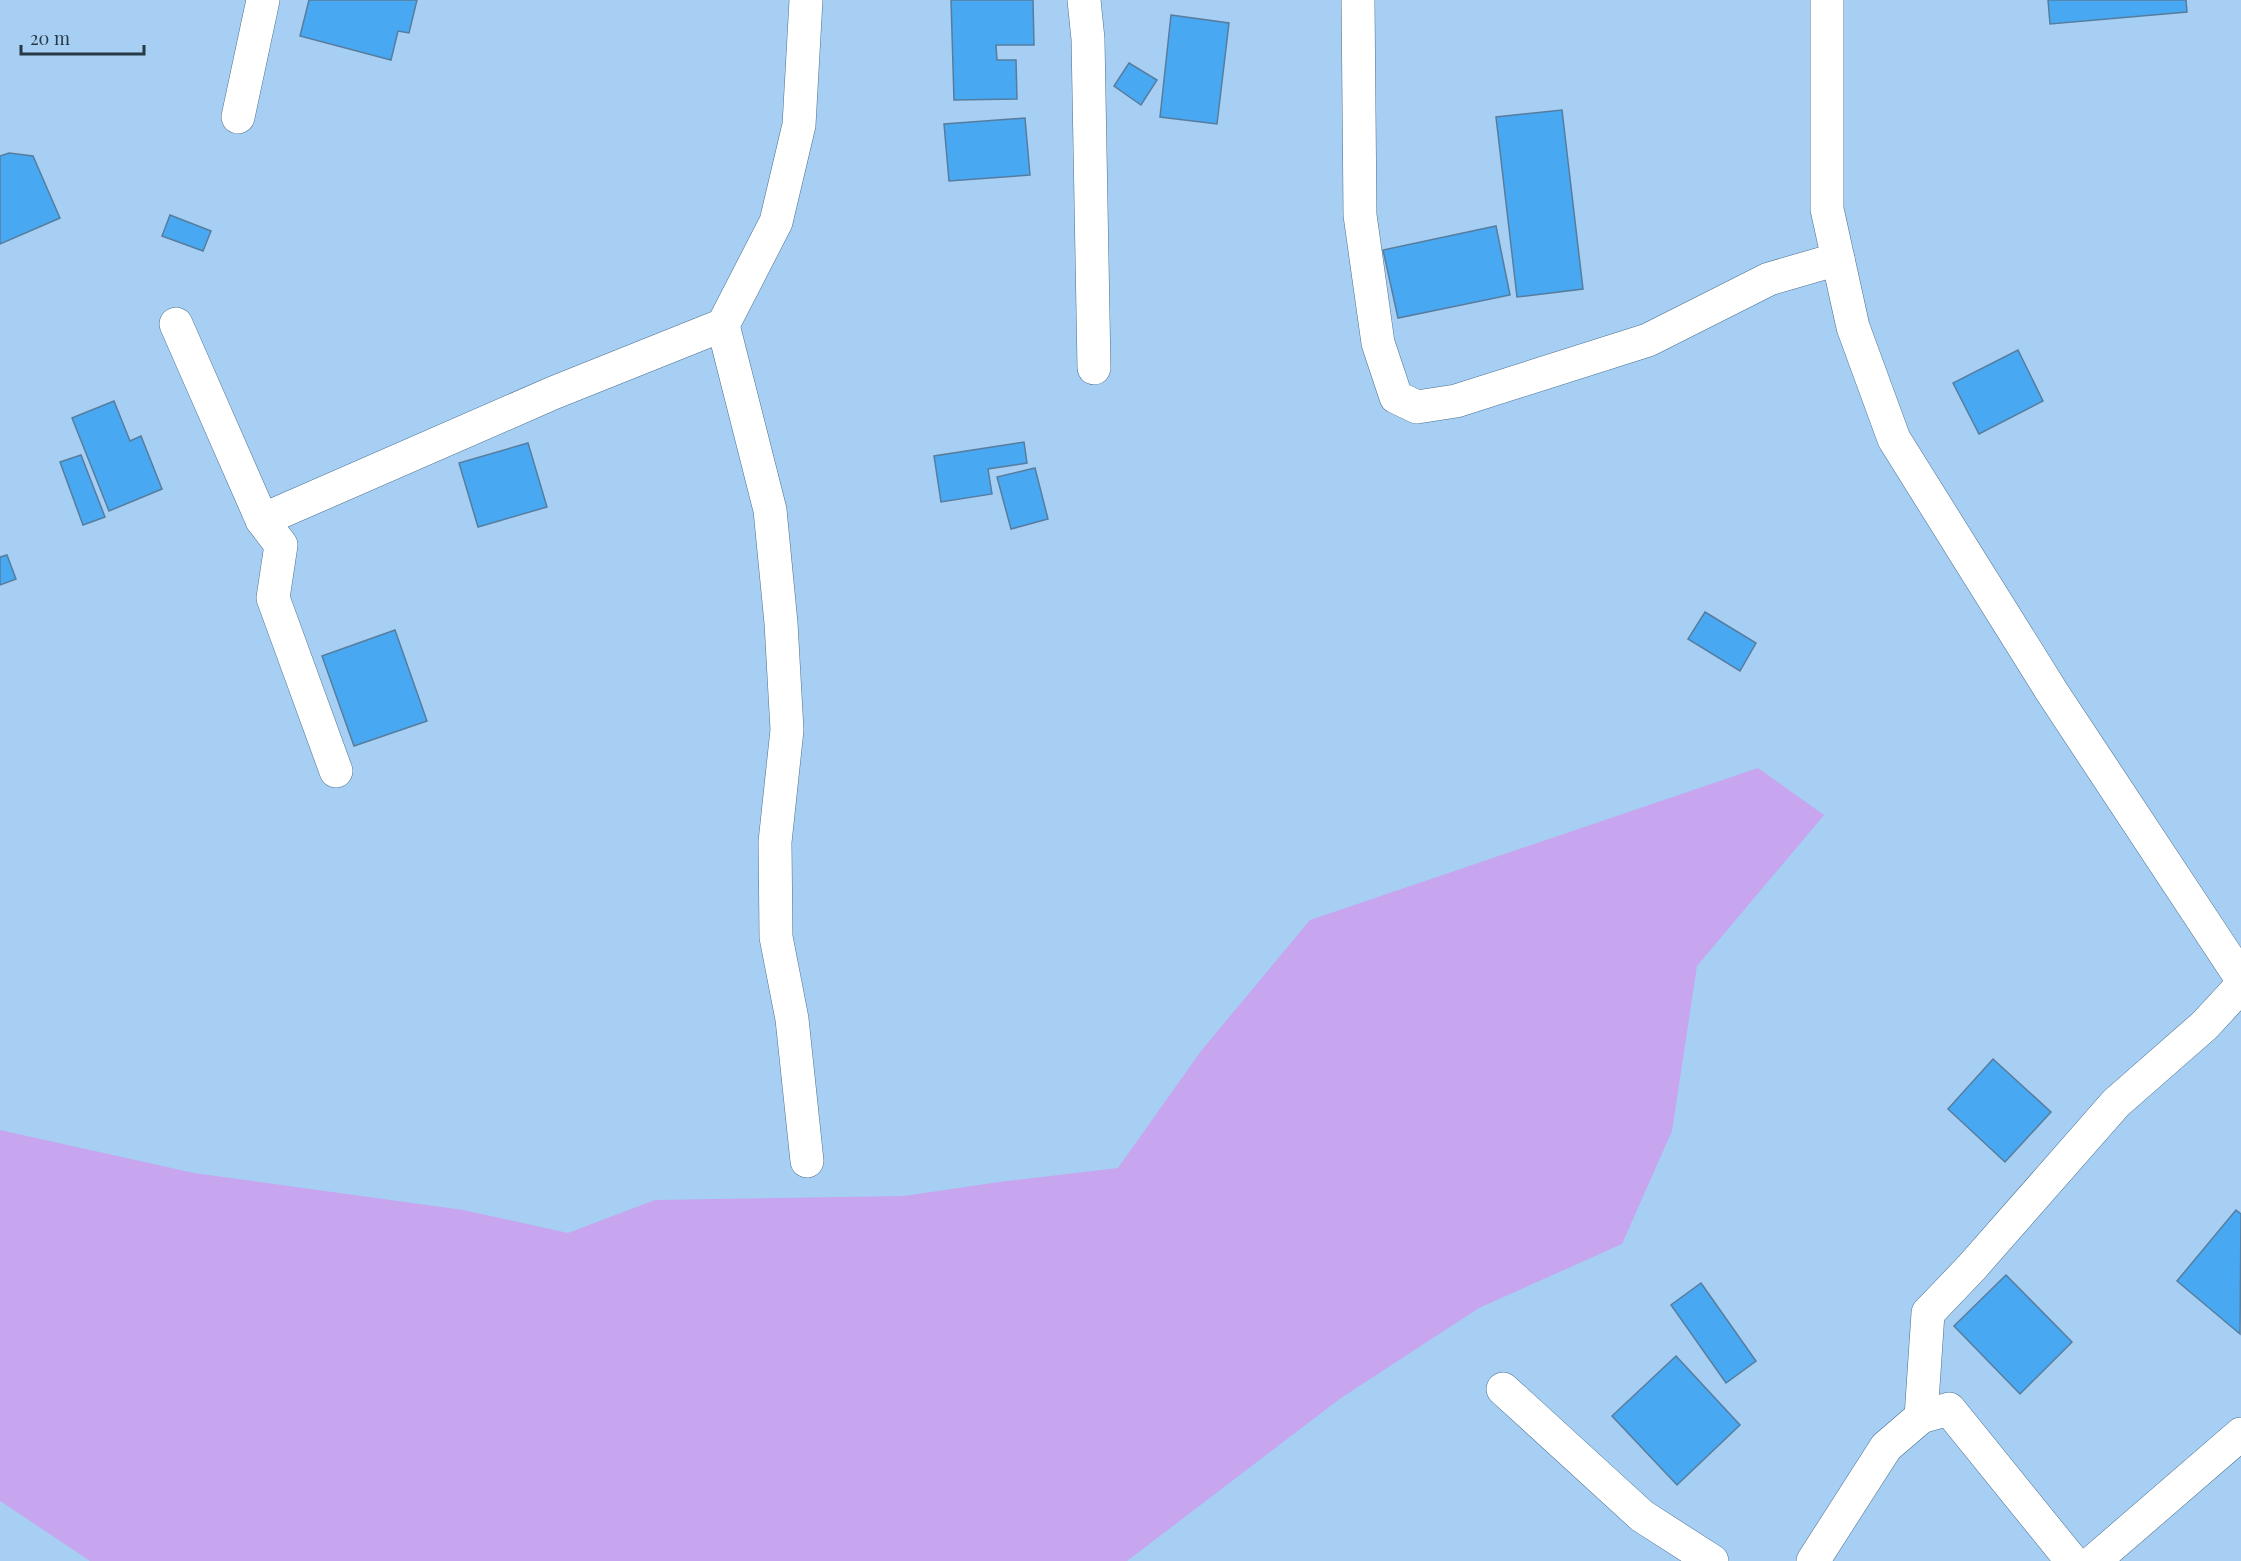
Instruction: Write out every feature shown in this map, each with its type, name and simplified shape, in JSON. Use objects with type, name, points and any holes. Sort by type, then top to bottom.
[{"type":"street","points":[[238,117],[263,0]]},
{"type":"street","points":[[262,520],[553,393],[723,325],[776,222],[798,125],[806,0]]},
{"type":"street","points":[[1084,0],[1088,39],[1094,368]]},
{"type":"street","points":[[1358,0],[1360,215],[1377,343],[1396,398],[1417,407],[1456,401],[1648,340],[1769,279],[1838,259]]},
{"type":"street","points":[[1827,0],[1827,208],[1853,327],[1894,439],[2052,692],[2241,978]]},
{"type":"street","points":[[176,324],[262,520],[281,545],[273,598],[336,771]]},
{"type":"street","points":[[723,325],[770,510],[787,730],[776,842],[776,937],[792,1019],[807,1161]]},
{"type":"street","points":[[1921,1417],[1928,1312],[1972,1267],[2116,1103],[2205,1025],[2241,986]]},
{"type":"street","points":[[1503,1389],[1642,1515],[1712,1561]]},
{"type":"street","points":[[1813,1561],[1886,1447],[1921,1417],[1948,1409],[2072,1561]]},
{"type":"street","points":[[2094,1561],[2241,1434]]},
{"type":"shaded area","points":[[1758,768],[1824,815],[1697,966],[1672,1131],[1622,1244],[1479,1308],[1341,1398],[1127,1561],[90,1561],[0,1501],[0,1130],[194,1173],[463,1210],[568,1233],[655,1200],[904,1196],[1118,1168],[1201,1051],[1310,920]]},
{"type":"building","points":[[309,0],[417,0],[409,33],[398,31],[391,60],[300,36]]},
{"type":"building","points":[[951,0],[1033,0],[1034,45],[996,45],[997,60],[1016,60],[1017,99],[954,100]]},
{"type":"building","points":[[2048,0],[2186,0],[2187,12],[2050,24]]},
{"type":"building","points":[[1171,15],[1229,23],[1217,124],[1160,117]]},
{"type":"building","points":[[1129,63],[1157,80],[1141,105],[1114,86]]},
{"type":"building","points":[[1562,110],[1583,289],[1517,297],[1496,117]]},
{"type":"building","points":[[1025,118],[1030,175],[949,181],[944,124]]},
{"type":"building","points":[[9,153],[33,156],[60,218],[0,244],[0,156]]},
{"type":"building","points":[[170,215],[211,231],[203,251],[162,236]]},
{"type":"building","points":[[1496,226],[1510,295],[1398,318],[1383,250]]},
{"type":"building","points":[[2018,350],[2043,401],[1979,434],[1953,383]]},
{"type":"building","points":[[114,401],[130,441],[141,436],[162,489],[109,511],[72,418]]},
{"type":"building","points":[[1024,442],[1027,463],[988,469],[992,494],[941,502],[934,456]]},
{"type":"building","points":[[528,443],[547,507],[478,527],[459,463]]},
{"type":"building","points":[[81,455],[105,517],[83,525],[60,462]]},
{"type":"building","points":[[1035,468],[1048,519],[1011,529],[997,477]]},
{"type":"building","points":[[7,555],[16,579],[0,585],[0,557]]},
{"type":"building","points":[[1705,612],[1756,643],[1740,671],[1688,639]]},
{"type":"building","points":[[395,630],[427,721],[354,746],[322,656]]},
{"type":"building","points":[[1993,1059],[2051,1112],[2005,1162],[1948,1109]]},
{"type":"building","points":[[2236,1210],[2241,1214],[2240,1334],[2177,1281]]},
{"type":"building","points":[[2006,1275],[2072,1342],[2020,1394],[1954,1326]]},
{"type":"building","points":[[1701,1283],[1756,1361],[1726,1383],[1671,1305]]},
{"type":"building","points":[[1676,1356],[1740,1425],[1677,1485],[1612,1416]]}]
